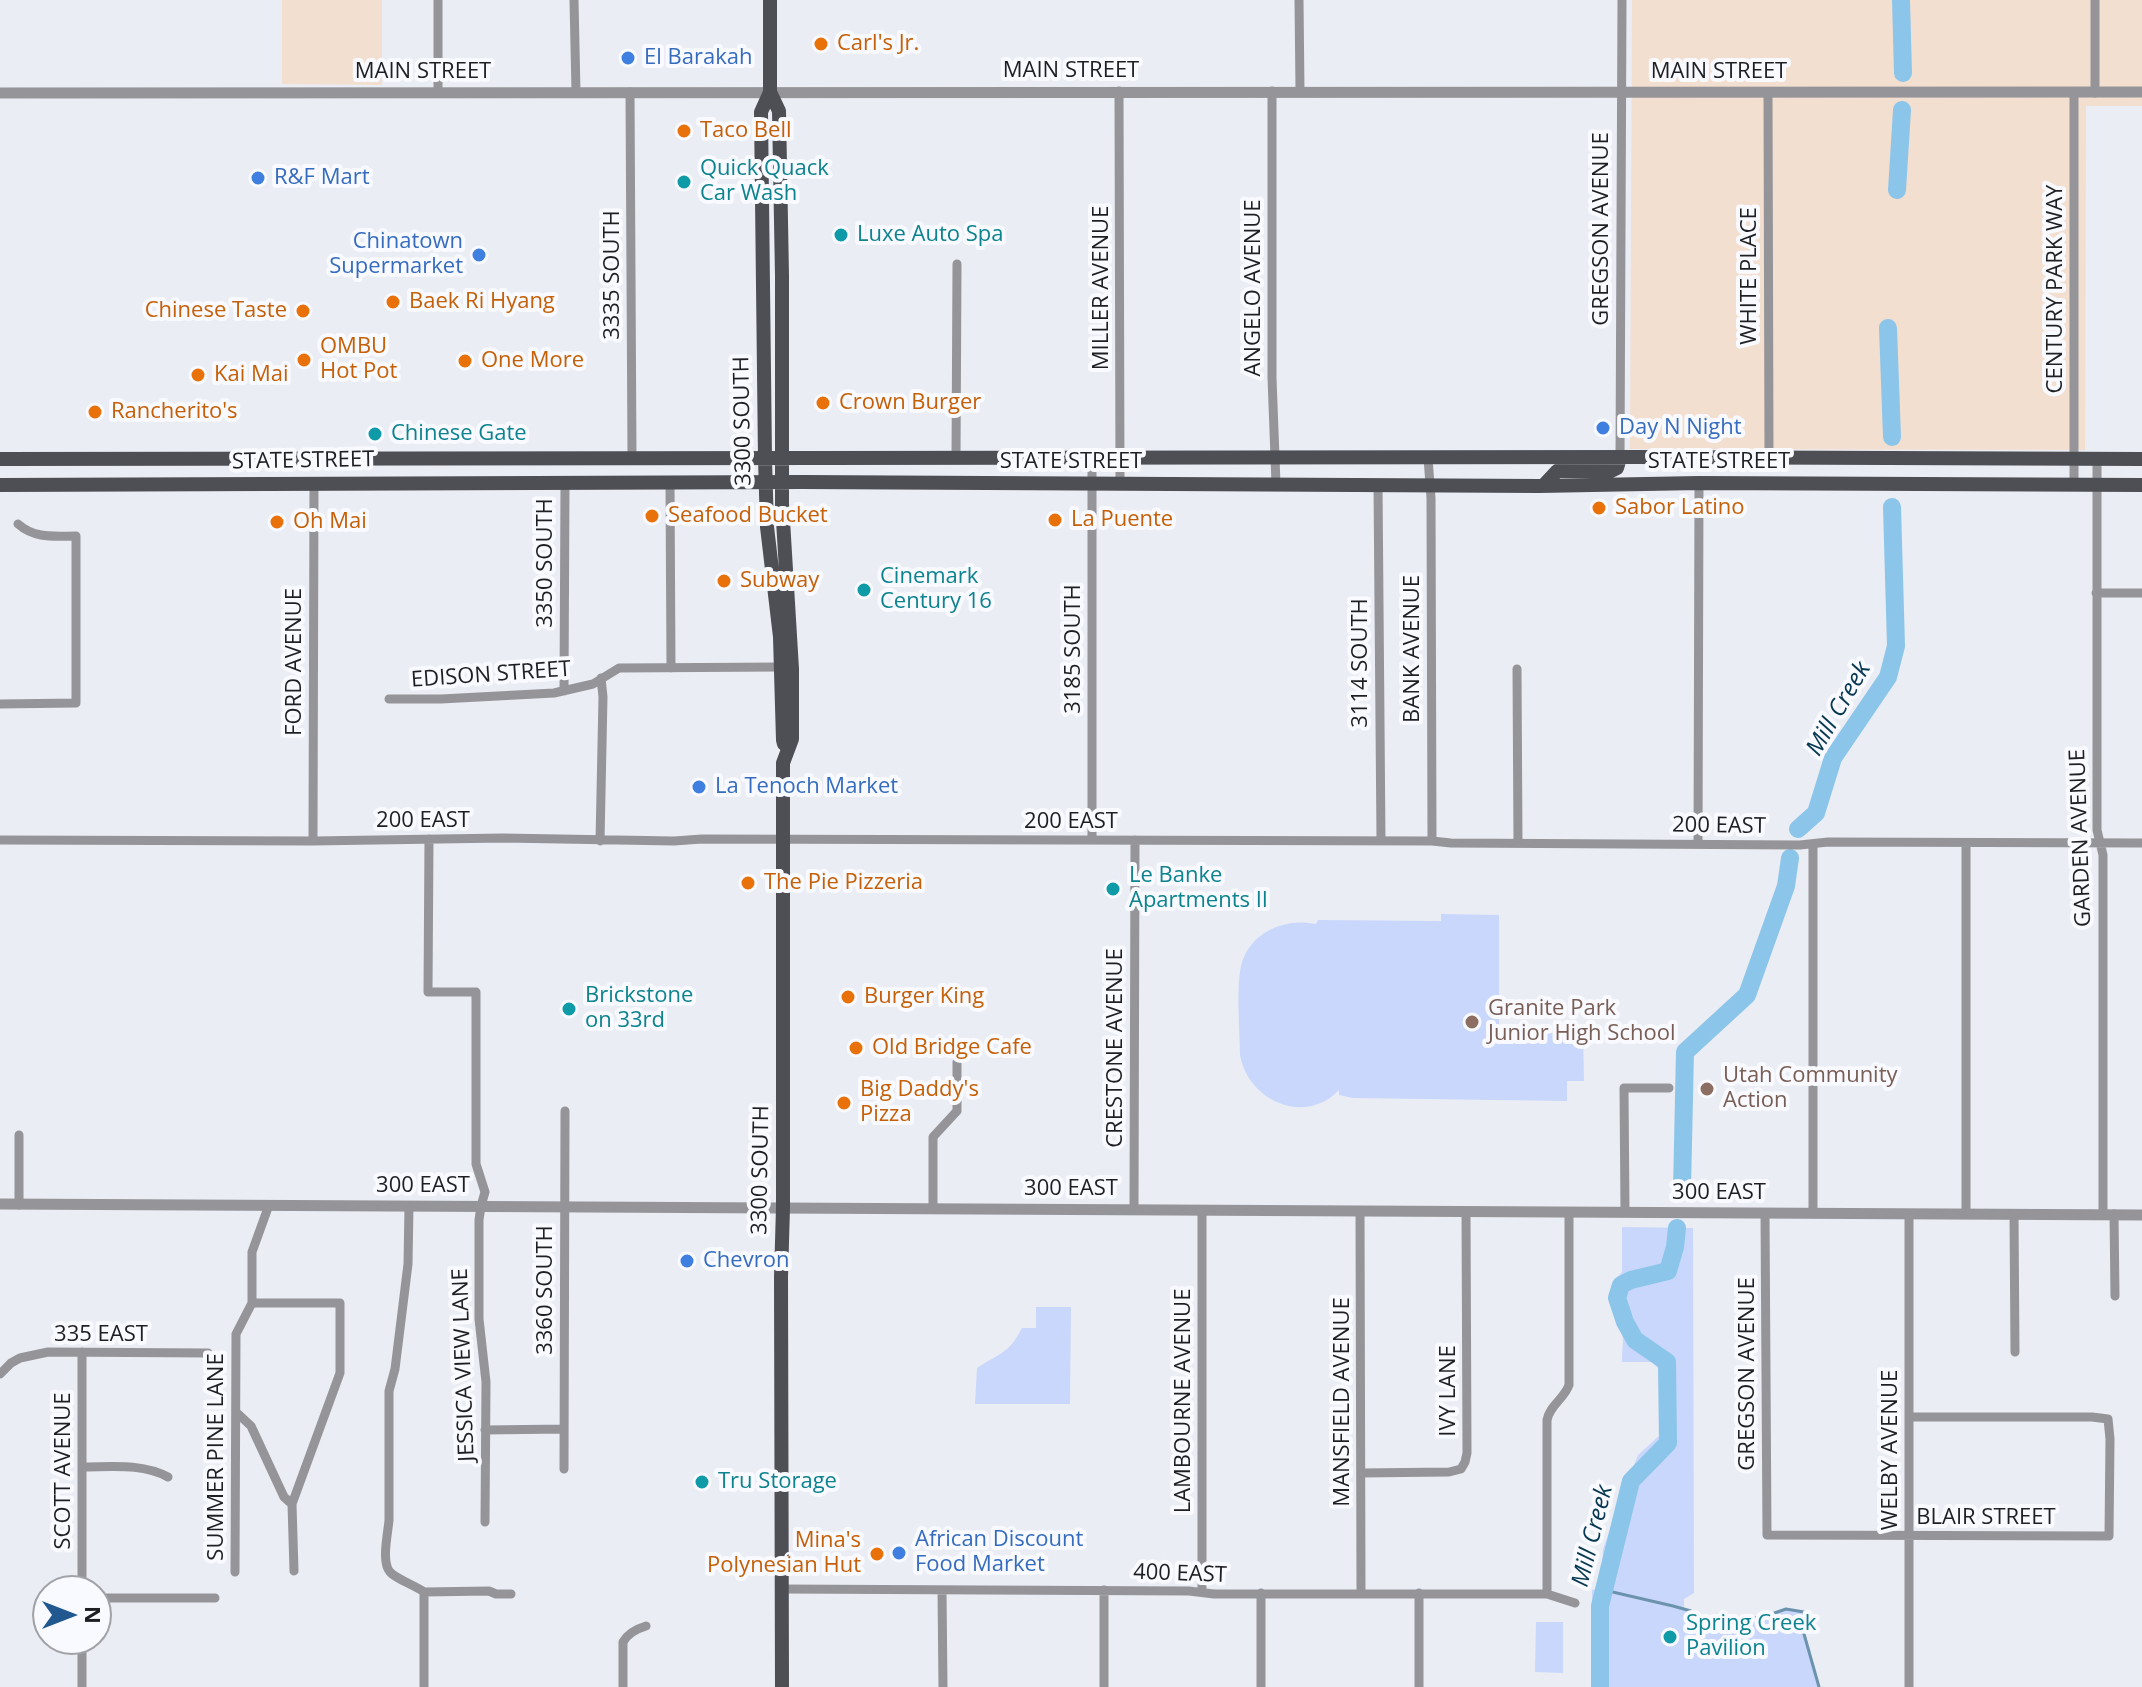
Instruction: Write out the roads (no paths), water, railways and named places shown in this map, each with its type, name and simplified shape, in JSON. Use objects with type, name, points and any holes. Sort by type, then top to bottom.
[{"type":"main road","name":"3300 SOUTH","points":[[770,0],[770,92],[761,112],[765,459],[767,527],[780,637],[783,740],[787,751]]},
{"type":"main road","name":"3300 SOUTH","points":[[770,92],[779,111],[780,126],[783,531],[792,669],[792,739],[783,763],[782,1687]]},
{"type":"main road","points":[[1543,486],[1557,471],[1611,471],[1617,468],[1620,458]]},
{"type":"main road","name":"STATE STREET","points":[[0,459],[2142,459]]},
{"type":"main road","name":"STATE STREET","points":[[0,485],[783,482],[2142,485]]},
{"type":"street","points":[[438,0],[438,92]]},
{"type":"street","points":[[574,0],[576,92]]},
{"type":"street","points":[[1299,0],[1300,91]]},
{"type":"street","name":"GREGSON AVENUE","points":[[1620,458],[1622,0]]},
{"type":"street","points":[[2095,0],[2095,93]]},
{"type":"street","name":"MILLER AVENUE","points":[[1119,91],[1120,484]]},
{"type":"street","name":"ANGELO AVENUE","points":[[1272,91],[1272,378],[1276,484]]},
{"type":"street","name":"3335 SOUTH","points":[[630,92],[632,459]]},
{"type":"street","name":"WHITE PLACE","points":[[1768,92],[1769,459]]},
{"type":"street","name":"MAIN STREET","points":[[0,93],[2142,92]]},
{"type":"street","name":"CENTURY PARK WAY","points":[[2074,93],[2074,485]]},
{"type":"street","points":[[956,458],[957,264]]},
{"type":"street","name":"3185 SOUTH","points":[[1092,458],[1092,839]]},
{"type":"street","name":"BANK AVENUE","points":[[1428,458],[1432,841]]},
{"type":"street","name":"GARDEN AVENUE","points":[[2097,460],[2097,830],[2103,855],[2109,1214],[2115,1296]]},
{"type":"street","name":"FORD AVENUE","points":[[313,841],[314,483]]},
{"type":"street","name":"3350 SOUTH","points":[[564,691],[565,483]]},
{"type":"street","points":[[670,483],[671,668]]},
{"type":"street","points":[[1698,844],[1699,483]]},
{"type":"street","name":"3114 SOUTH","points":[[1378,485],[1381,841]]},
{"type":"street","points":[[0,704],[76,703],[76,536],[38,536],[18,524]]},
{"type":"street","points":[[2096,593],[2142,593]]},
{"type":"street","name":"EDISON STREET","points":[[389,699],[564,691],[593,684],[619,668],[781,667]]},
{"type":"street","points":[[1517,669],[1518,843]]},
{"type":"street","points":[[600,841],[601,678]]},
{"type":"street","name":"JESSICA VIEW LANE","points":[[429,839],[428,992],[476,992],[476,1164],[485,1192],[481,1206],[479,1319],[485,1373],[485,1522]]},
{"type":"street","name":"200 EAST","points":[[0,840],[1092,839],[1698,844],[2142,843]]},
{"type":"street","name":"CRESTONE AVENUE","points":[[1134,1209],[1135,840]]},
{"type":"street","points":[[1966,843],[1966,1214]]},
{"type":"street","points":[[1813,844],[1813,1213]]},
{"type":"street","points":[[933,1209],[933,1137],[957,1111],[957,1062]]},
{"type":"street","points":[[1625,1212],[1624,1088],[1669,1088]]},
{"type":"street","name":"3360 SOUTH","points":[[564,1469],[565,1111]]},
{"type":"street","points":[[19,1135],[19,1205]]},
{"type":"street","name":"300 EAST","points":[[0,1204],[2142,1215]]},
{"type":"street","name":"SUMMER PINE LANE","points":[[235,1572],[236,1334],[252,1303],[252,1252],[269,1205]]},
{"type":"street","points":[[409,1206],[408,1264],[395,1369],[389,1391],[386,1564],[390,1572],[424,1592],[489,1591],[511,1594]]},
{"type":"street","name":"LAMBOURNE AVENUE","points":[[1202,1210],[1202,1592]]},
{"type":"street","name":"MANSFIELD AVENUE","points":[[1360,1211],[1361,1593]]},
{"type":"street","name":"IVY LANE","points":[[1361,1473],[1449,1472],[1461,1469],[1465,1462],[1466,1212]]},
{"type":"street","points":[[1547,1594],[1547,1420],[1550,1410],[1566,1393],[1569,1385],[1569,1212]]},
{"type":"street","name":"GREGSON AVENUE","points":[[1765,1213],[1767,1535]]},
{"type":"street","name":"WELBY AVENUE","points":[[1909,1214],[1909,1687]]},
{"type":"street","points":[[2014,1214],[2015,1352]]},
{"type":"street","points":[[252,1303],[340,1303],[340,1373],[292,1504],[294,1571]]},
{"type":"street","name":"SCOTT AVENUE","points":[[82,1352],[82,1575]]},
{"type":"street","name":"335 EAST","points":[[0,1374],[11,1363],[30,1354],[208,1353]]},
{"type":"street","points":[[236,1412],[251,1426],[284,1497],[292,1504]]},
{"type":"street","name":"BLAIR STREET","points":[[1767,1535],[2109,1536],[2108,1419],[1909,1417]]},
{"type":"street","points":[[485,1430],[564,1429]]},
{"type":"street","points":[[82,1467],[138,1467],[155,1470],[168,1477]]},
{"type":"street","name":"400 EAST","points":[[782,1589],[1547,1594],[1575,1603]]},
{"type":"street","points":[[942,1590],[943,1687]]},
{"type":"street","points":[[1104,1590],[1104,1687]]},
{"type":"street","points":[[424,1592],[424,1687]]},
{"type":"street","points":[[1261,1593],[1261,1687]]},
{"type":"street","points":[[1419,1593],[1419,1687]]},
{"type":"street","points":[[112,1598],[215,1598]]},
{"type":"street","points":[[623,1687],[623,1642],[636,1629],[646,1626]]},
{"type":"street","points":[[82,1655],[82,1687]]},
{"type":"waterway","name":"Mill Creek","points":[[1901,0],[1903,73]]},
{"type":"waterway","name":"Mill Creek","points":[[1897,190],[1902,110]]},
{"type":"waterway","name":"Mill Creek","points":[[1888,328],[1892,437]]},
{"type":"waterway","name":"Mill Creek","points":[[1798,829],[1816,813],[1833,758],[1888,677],[1896,646],[1892,507]]},
{"type":"waterway","name":"Mill Creek","points":[[1682,1189],[1685,1052],[1747,995],[1786,886],[1790,858]]},
{"type":"waterway","name":"Mill Creek","points":[[1600,1687],[1600,1606],[1631,1481],[1668,1443],[1667,1362],[1635,1340],[1617,1298],[1621,1285],[1668,1271],[1677,1228]]},
{"type":"waterway","points":[[1604,1590],[1691,1611],[1709,1621],[1763,1617],[1786,1609],[1804,1612],[1804,1634],[1819,1687]]},
{"type":"place","name":"Carl's Jr.","points":[[821,44]]},
{"type":"place","name":"El Barakah","points":[[628,58]]},
{"type":"place","name":"Taco Bell","points":[[684,131]]},
{"type":"place","name":"R&F Mart","points":[[258,178]]},
{"type":"place","name":"Quick Quack Car Wash","points":[[684,182]]},
{"type":"place","name":"Luxe Auto Spa","points":[[841,235]]},
{"type":"place","name":"Chinatown Supermarket","points":[[479,255]]},
{"type":"place","name":"Baek Ri Hyang","points":[[393,302]]},
{"type":"place","name":"Chinese Taste","points":[[303,311]]},
{"type":"place","name":"OMBU Hot Pot","points":[[304,360]]},
{"type":"place","name":"One More","points":[[465,361]]},
{"type":"place","name":"Kai Mai","points":[[198,375]]},
{"type":"place","name":"Crown Burger","points":[[823,403]]},
{"type":"place","name":"Rancherito's","points":[[95,412]]},
{"type":"place","name":"Day N Night","points":[[1603,428]]},
{"type":"place","name":"Chinese Gate","points":[[375,434]]},
{"type":"place","name":"Sabor Latino","points":[[1599,508]]},
{"type":"place","name":"Seafood Bucket","points":[[652,516]]},
{"type":"place","name":"La Puente","points":[[1055,520]]},
{"type":"place","name":"Oh Mai","points":[[277,522]]},
{"type":"place","name":"Subway","points":[[724,581]]},
{"type":"place","name":"Cinemark Century 16","points":[[864,590]]},
{"type":"place","name":"La Tenoch Market","points":[[699,787]]},
{"type":"place","name":"The Pie Pizzeria","points":[[748,883]]},
{"type":"place","name":"Le Banke Apartments II","points":[[1113,889]]},
{"type":"place","name":"Burger King","points":[[848,997]]},
{"type":"place","name":"Brickstone on 33rd","points":[[569,1009]]},
{"type":"place","name":"Granite Park Junior High School","points":[[1472,1022]]},
{"type":"place","name":"Old Bridge Cafe","points":[[856,1048]]},
{"type":"place","name":"Utah Community Action","points":[[1707,1089]]},
{"type":"place","name":"Big Daddy's Pizza","points":[[844,1103]]},
{"type":"place","name":"Chevron","points":[[687,1261]]},
{"type":"place","name":"Tru Storage","points":[[702,1482]]},
{"type":"place","name":"African Discount Food Market","points":[[899,1553]]},
{"type":"place","name":"Mina's Polynesian Hut","points":[[877,1554]]},
{"type":"place","name":"Spring Creek Pavilion","points":[[1670,1637]]}]
